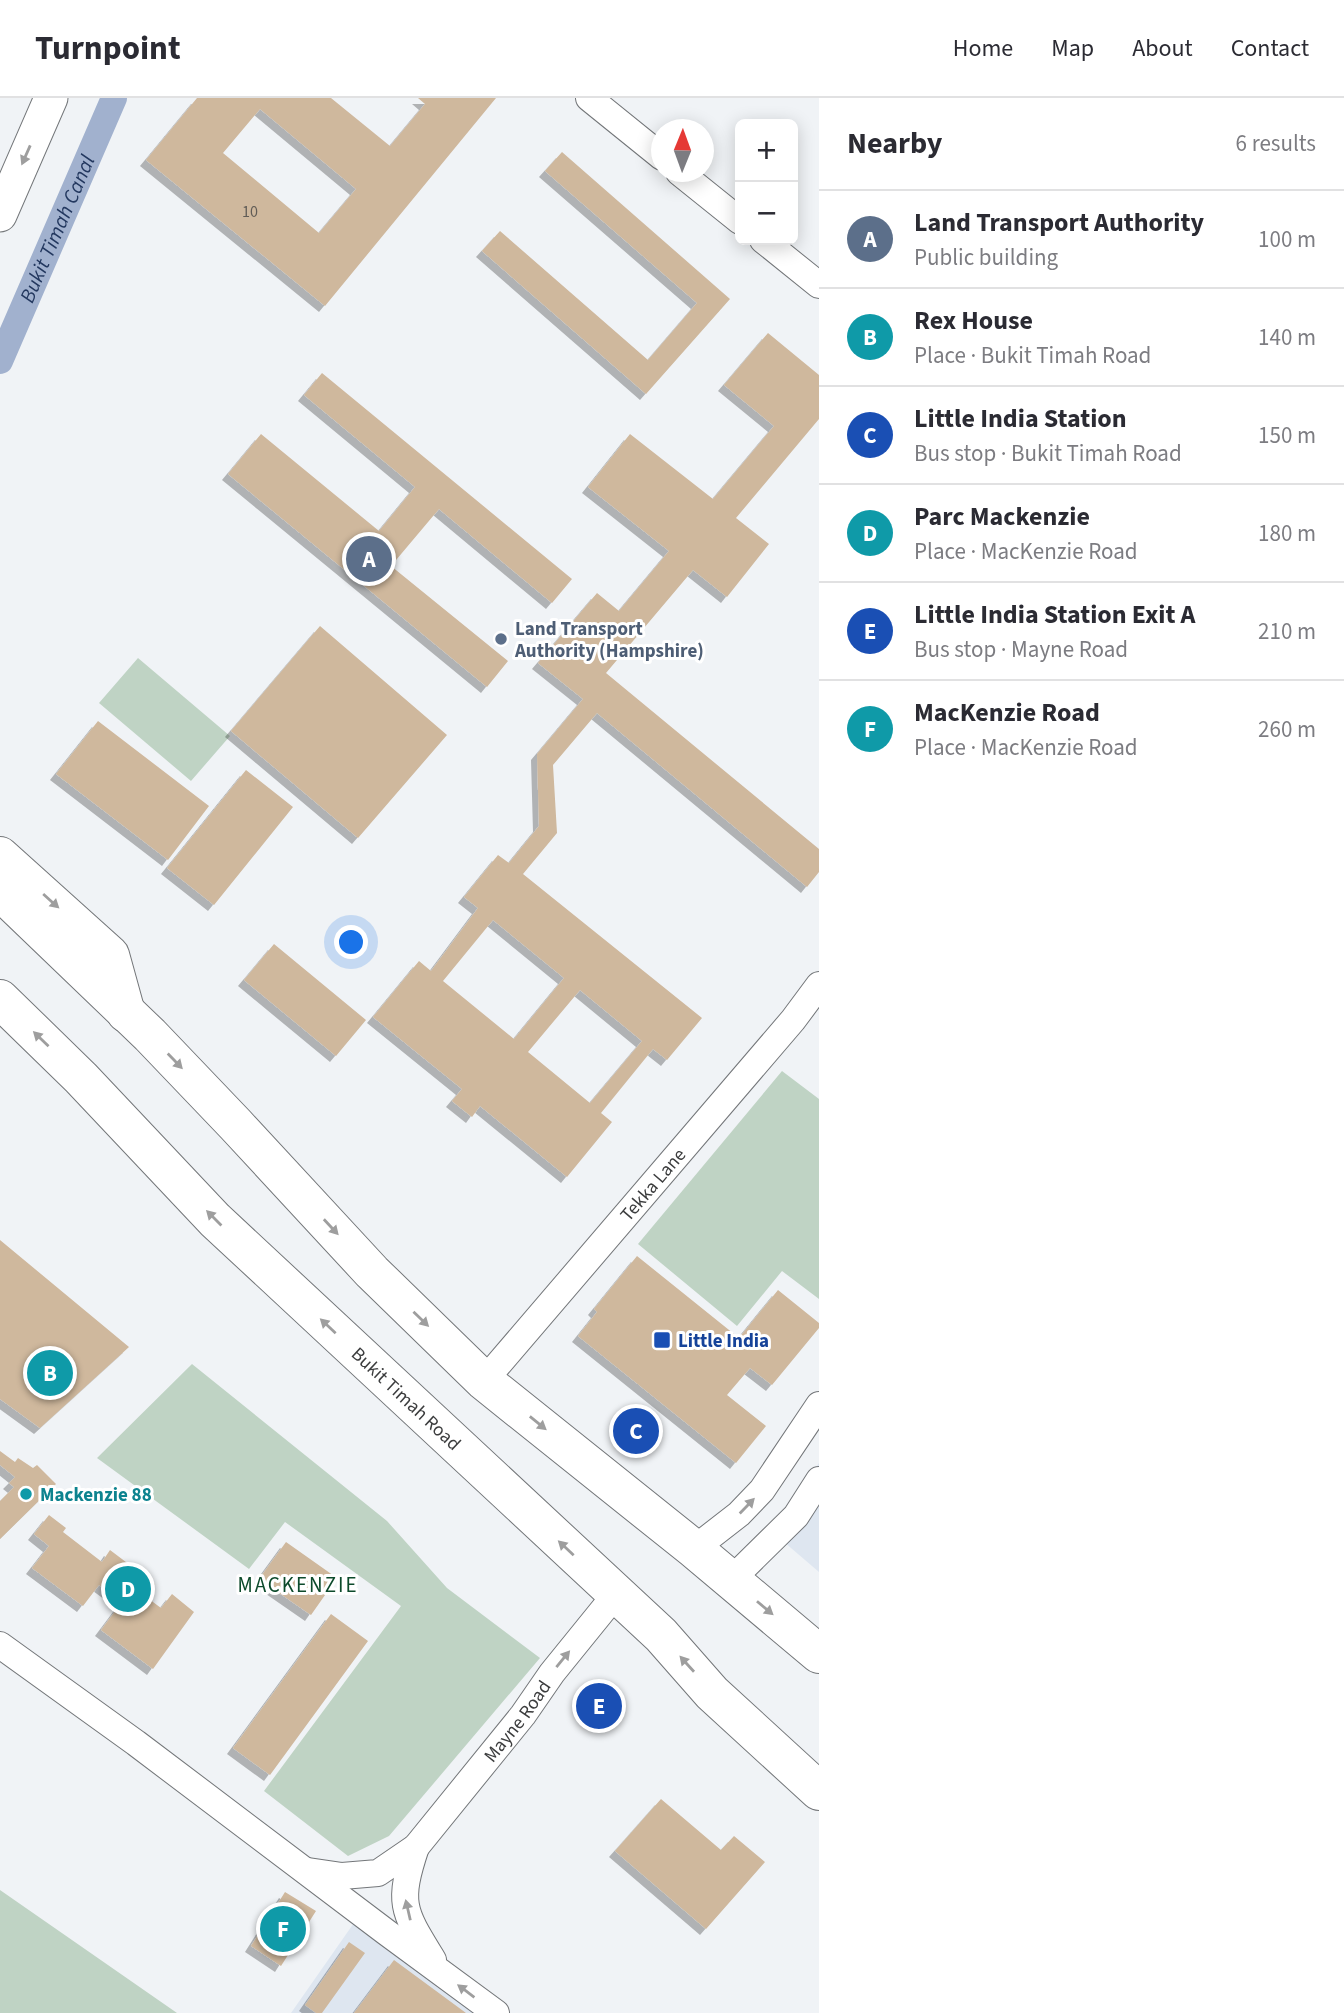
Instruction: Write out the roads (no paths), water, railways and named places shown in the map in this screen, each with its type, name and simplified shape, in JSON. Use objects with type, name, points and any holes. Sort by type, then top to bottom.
[{"type":"highway","points":[[0,856],[110,955],[127,1013]]},
{"type":"highway","points":[[0,891],[127,1013],[236,1125],[372,1272],[484,1381],[694,1549],[819,1654]]},
{"type":"highway","name":"Bukit Timah Road","points":[[0,999],[81,1078],[215,1220],[661,1635],[712,1693],[819,1791]]},
{"type":"main road","points":[[0,215],[51,98]]},
{"type":"street","points":[[589,98],[651,148]]},
{"type":"street","points":[[691,182],[735,217]]},
{"type":"street","points":[[769,245],[819,285]]},
{"type":"street","name":"Tekka Lane","points":[[484,1381],[793,1020],[819,985]]},
{"type":"street","points":[[694,1549],[739,1514],[762,1490],[819,1405]]},
{"type":"street","points":[[731,1580],[796,1516],[819,1480]]},
{"type":"street","name":"Mayne Road","points":[[308,1871],[342,1876],[378,1873],[416,1847],[616,1594]]},
{"type":"street","points":[[0,1645],[136,1743],[496,2013]]},
{"type":"street","name":"Mayne Road","points":[[416,1847],[406,1877],[404,1895],[409,1920],[436,1968]]},
{"type":"waterway","name":"Bukit Timah Canal","points":[[0,361],[114,98]]},
{"type":"place","name":"Land Transport Authority","points":[[369,559]]},
{"type":"place","name":"Land Transport Authority (Hampshire)","points":[[501,639]]},
{"type":"place","name":"Little India","points":[[662,1340]]},
{"type":"place","name":"Rex House","points":[[50,1373]]},
{"type":"place","name":"Little India Station","points":[[636,1431]]},
{"type":"place","name":"Mackenzie 88","points":[[26,1494]]},
{"type":"place","name":"Parc Mackenzie","points":[[128,1589]]},
{"type":"place","name":"Little India Station Exit A","points":[[599,1706]]},
{"type":"place","name":"MacKenzie Road","points":[[283,1929]]},
{"type":"district","name":"MACKENZIE","points":[[298,1585]]}]
